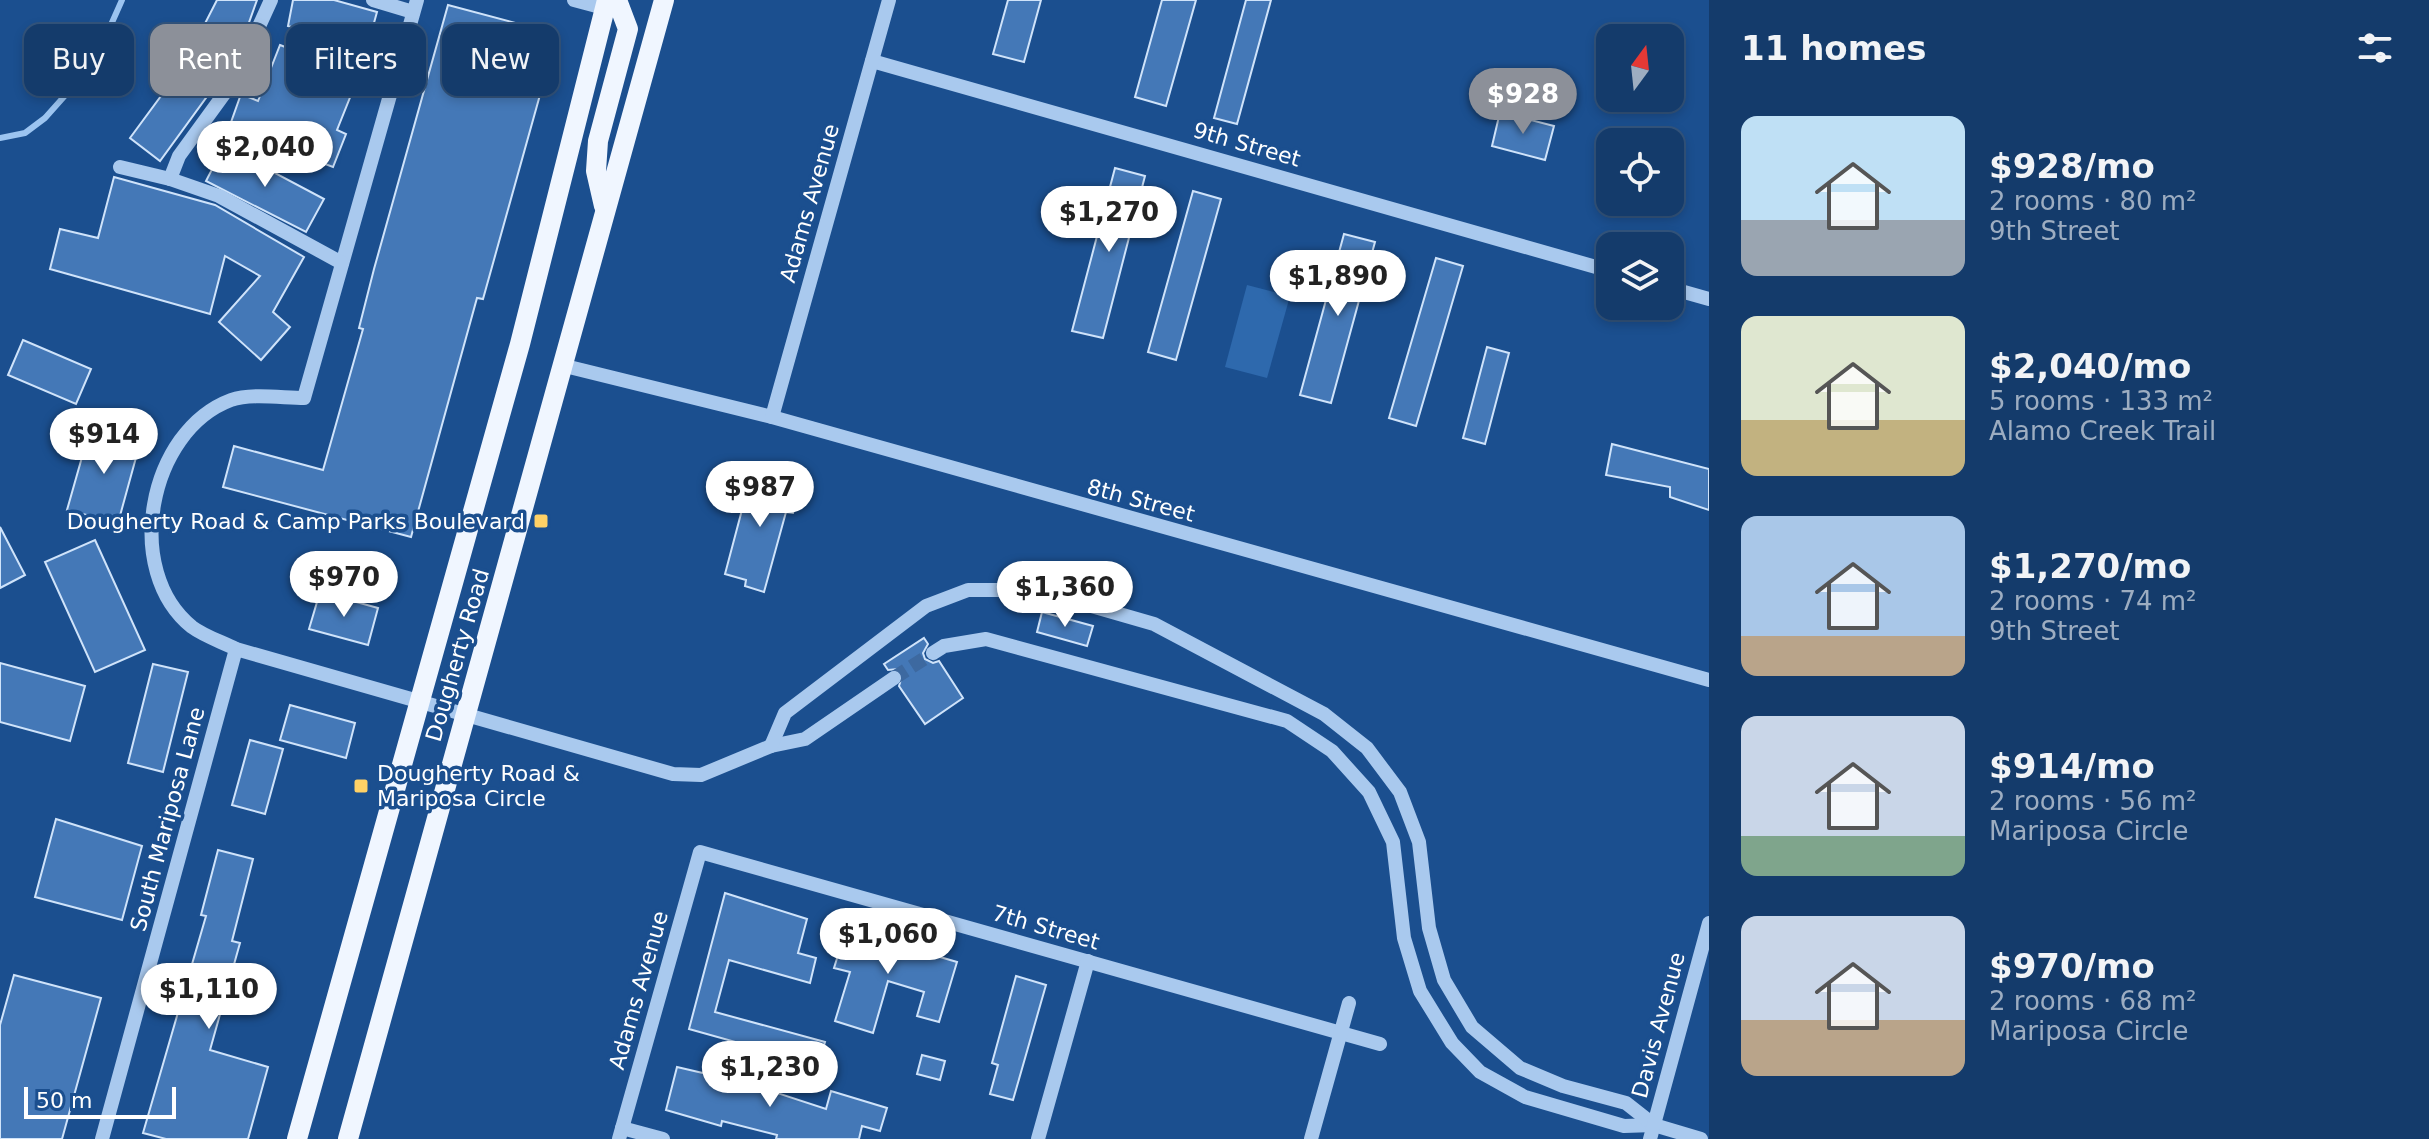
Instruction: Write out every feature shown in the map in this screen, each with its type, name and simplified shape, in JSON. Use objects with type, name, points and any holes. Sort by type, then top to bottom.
[{"type":"main road","name":"Dougherty Road","points":[[348,1139],[664,0]]},
{"type":"main road","points":[[605,210],[596,171],[598,141],[628,29],[609,3]]},
{"type":"main road","name":"Dougherty Road","points":[[297,1139],[520,344],[609,3]]},
{"type":"street","points":[[170,179],[179,156],[235,79],[271,0]]},
{"type":"street","points":[[373,0],[415,6],[304,398],[232,400],[199,421],[171,452],[155,496],[152,541],[157,572],[192,626],[236,649],[673,774],[701,775],[771,746],[805,739],[894,678]]},
{"type":"street","points":[[574,0],[609,3]]},
{"type":"street","name":"Adams Avenue","points":[[772,417],[889,0]]},
{"type":"street","name":"9th Street","points":[[872,61],[1596,267]]},
{"type":"street","points":[[120,167],[170,179],[219,196],[342,263]]},
{"type":"street","points":[[1684,292],[1709,299]]},
{"type":"street","name":"8th Street","points":[[561,365],[772,417],[1709,680]]},
{"type":"street","points":[[771,746],[785,713],[926,606],[968,590],[1036,590],[1154,624],[1324,714],[1367,748],[1400,792],[1419,842],[1427,880],[1429,928],[1444,980],[1472,1027],[1520,1068],[1563,1086],[1626,1103],[1652,1132]]},
{"type":"street","points":[[933,653],[944,646],[986,639],[1287,721],[1332,751],[1369,792],[1393,842],[1404,938],[1420,991],[1452,1043],[1480,1072],[1525,1097],[1624,1126],[1701,1139]]},
{"type":"street","name":"South Mariposa Lane","points":[[102,1139],[236,649]]},
{"type":"street","name":"Adams Avenue","points":[[621,1133],[700,852]]},
{"type":"street","name":"7th Street","points":[[700,852],[1380,1044]]},
{"type":"street","name":"Davis Avenue","points":[[1652,1132],[1709,923]]},
{"type":"street","points":[[1038,1139],[1088,961]]},
{"type":"street","points":[[1311,1139],[1349,1003]]},
{"type":"street","points":[[621,1133],[663,1139]]},
{"type":"shaded area","points":[[1247,285],[1290,296],[1267,378],[1225,367]]},
{"type":"building","points":[[217,0],[257,0],[248,24],[205,24]]},
{"type":"building","points":[[293,0],[334,0],[377,12],[374,24],[288,24]]},
{"type":"building","points":[[1008,0],[1041,0],[1024,62],[993,54]]},
{"type":"building","points":[[1162,0],[1196,0],[1166,106],[1135,97]]},
{"type":"building","points":[[1246,0],[1271,0],[1237,124],[1214,118]]},
{"type":"building","points":[[448,5],[519,24],[443,24]]},
{"type":"building","points":[[442,26],[442,96],[540,96],[483,299],[477,298],[411,537],[223,487],[234,446],[323,470],[363,329],[359,328],[374,269],[422,96],[426,96],[426,83]]},
{"type":"building","points":[[280,45],[286,47],[286,96],[351,96],[337,130],[346,134],[333,167],[229,128],[240,96],[258,101],[260,96],[270,96],[270,70]]},
{"type":"building","points":[[161,96],[207,96],[160,161],[130,138]]},
{"type":"building","points":[[1500,112],[1554,126],[1545,160],[1492,146]]},
{"type":"building","points":[[224,146],[324,199],[306,232],[206,181]]},
{"type":"building","points":[[1115,168],[1145,176],[1103,338],[1072,331]]},
{"type":"building","points":[[114,177],[215,205],[304,257],[273,312],[290,327],[261,360],[219,322],[260,276],[225,256],[210,314],[50,269],[60,229],[98,238]]},
{"type":"building","points":[[1193,191],[1221,199],[1176,360],[1148,352]]},
{"type":"building","points":[[1344,234],[1375,242],[1331,403],[1300,395]]},
{"type":"building","points":[[1436,258],[1463,266],[1416,426],[1389,418]]},
{"type":"building","points":[[23,340],[91,369],[76,404],[8,375]]},
{"type":"building","points":[[1487,347],[1509,353],[1485,444],[1463,438]]},
{"type":"building","points":[[90,429],[140,443],[118,523],[67,510]]},
{"type":"building","points":[[1612,444],[1709,469],[1709,510],[1670,497],[1670,487],[1606,475]]},
{"type":"building","points":[[752,472],[794,483],[791,492],[798,494],[793,513],[786,512],[764,592],[745,586],[746,580],[725,574]]},
{"type":"building","points":[[0,527],[25,575],[0,588]]},
{"type":"building","points":[[95,540],[145,650],[95,672],[45,562]]},
{"type":"building","points":[[320,592],[378,608],[368,645],[309,629]]},
{"type":"building","points":[[1042,612],[1093,626],[1087,646],[1037,632]]},
{"type":"building","points":[[924,638],[928,644],[923,653],[925,659],[933,663],[939,661],[963,698],[925,724],[899,686],[903,673],[898,669],[888,670],[884,664]]},
{"type":"building","points":[[0,663],[85,686],[70,741],[0,722]]},
{"type":"building","points":[[153,664],[188,672],[163,772],[128,763]]},
{"type":"building","points":[[290,705],[355,723],[346,758],[280,740]]},
{"type":"building","points":[[250,740],[283,749],[265,814],[232,805]]},
{"type":"building","points":[[56,819],[142,846],[122,920],[35,897]]},
{"type":"building","points":[[218,850],[253,859],[232,941],[240,943],[210,1050],[268,1067],[248,1139],[166,1139],[143,1133],[206,916],[201,915]]},
{"type":"building","points":[[725,893],[807,919],[798,953],[816,958],[810,983],[729,960],[715,1012],[825,1042],[818,1065],[689,1029]]},
{"type":"building","points":[[848,923],[911,940],[910,945],[923,952],[957,962],[939,1022],[917,1016],[924,992],[888,981],[873,1033],[835,1021],[850,972],[834,968]]},
{"type":"building","points":[[14,975],[101,998],[62,1139],[0,1139],[0,1025]]},
{"type":"building","points":[[1016,976],[1046,985],[1013,1100],[990,1094],[998,1065],[992,1063]]},
{"type":"building","points":[[922,1055],[945,1061],[940,1080],[917,1074]]},
{"type":"building","points":[[677,1067],[750,1084],[826,1109],[831,1091],[887,1108],[880,1131],[862,1126],[859,1139],[776,1139],[777,1135],[722,1121],[721,1126],[666,1110]]},
{"type":"waterway","points":[[0,138],[25,133],[45,118],[94,63],[122,0]]},
{"type":"tunnel","points":[[894,678],[933,653]]},
{"type":"place","name":"Dougherty Road & Camp Parks Boulevard","points":[[541,521]]},
{"type":"place","name":"Dougherty Road & Mariposa Circle","points":[[361,786]]}]
